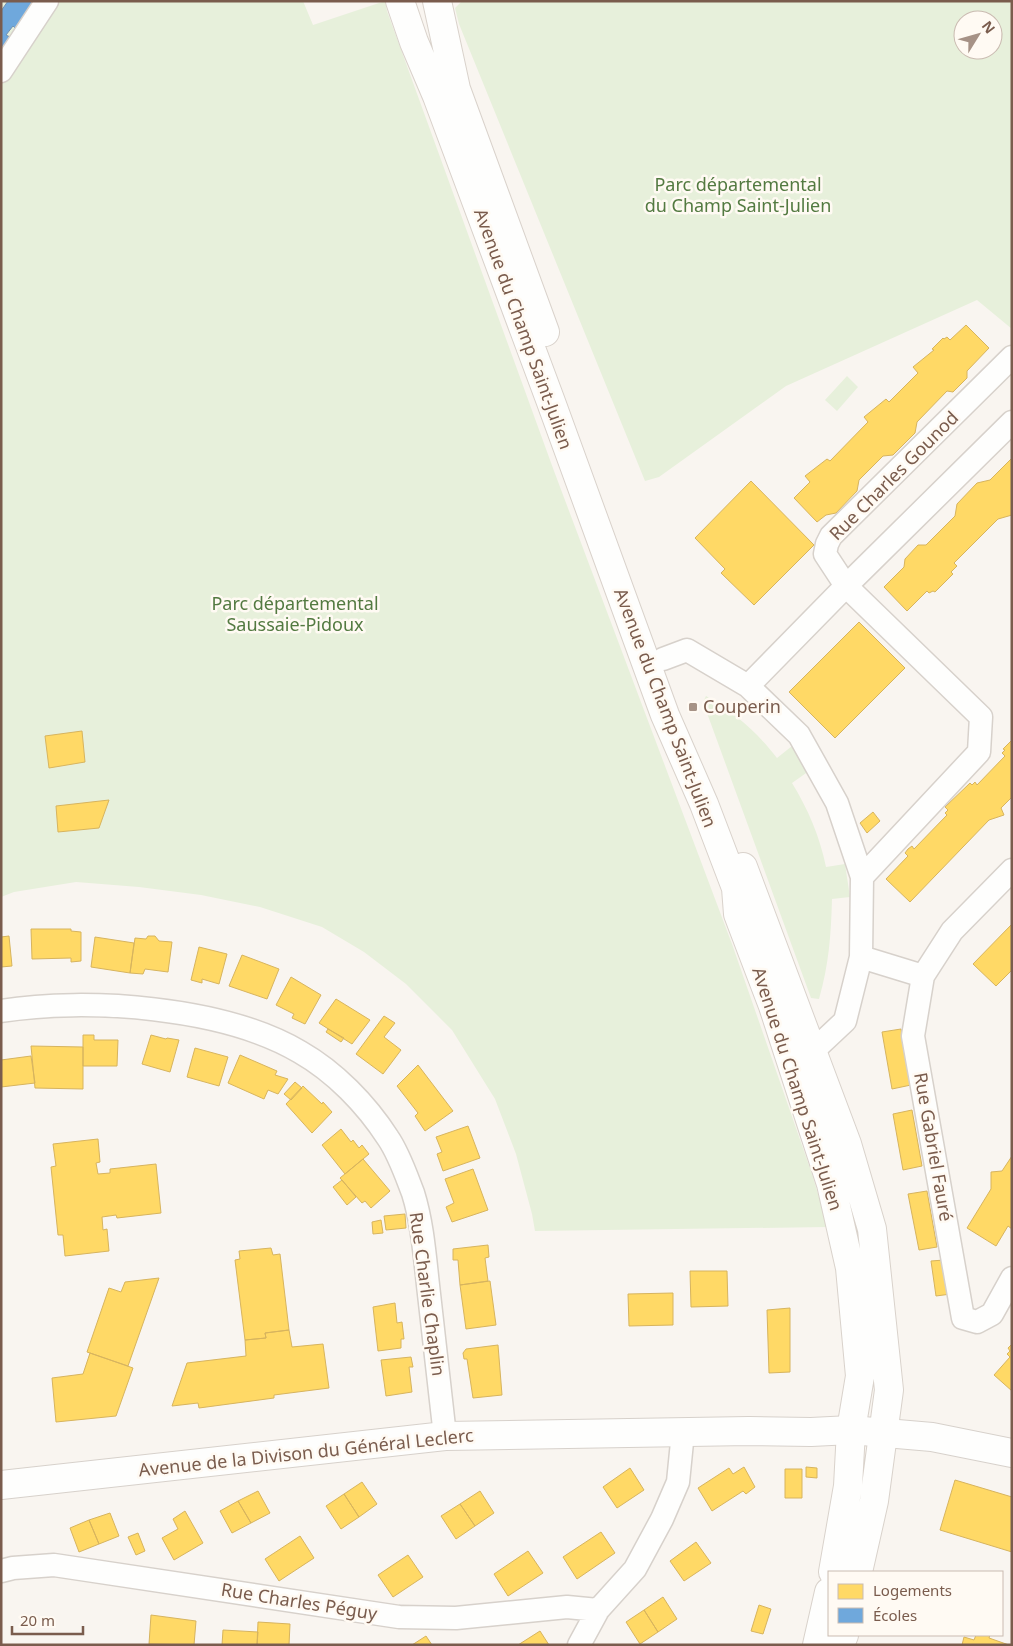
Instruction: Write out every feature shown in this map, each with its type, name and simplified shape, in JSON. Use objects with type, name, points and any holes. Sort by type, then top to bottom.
[{"type":"main road","name":"Avenue du Champ Saint-Julien","points":[[400,1],[551,402],[664,715],[704,804],[736,888],[738,914],[785,1039],[831,1184],[850,1268],[860,1376],[851,1430],[848,1486],[833,1571]]},
{"type":"main road","name":"Avenue du Champ Saint-Julien","points":[[437,1],[456,89],[702,771],[734,843],[848,1144],[872,1229],[889,1390],[874,1500],[858,1571]]},
{"type":"main road","points":[[663,659],[658,677],[664,715]]},
{"type":"main road","points":[[785,1039],[813,1051]]},
{"type":"main road","name":"Avenue de la Divison du Général Leclerc","points":[[1,1486],[445,1436],[851,1430],[932,1437],[1012,1453]]},
{"type":"main road","points":[[817,1645],[828,1596]]},
{"type":"street","points":[[1,71],[47,1]]},
{"type":"street","name":"Rue Charles Gounod","points":[[846,586],[825,554],[831,536],[1012,357]]},
{"type":"street","points":[[748,686],[1012,422]]},
{"type":"street","points":[[846,586],[980,717],[979,752],[862,876]]},
{"type":"street","points":[[663,659],[687,650],[748,686],[799,736],[837,803],[862,876],[861,957],[845,1021],[813,1051]]},
{"type":"street","name":"Rue Gabriel Fauré","points":[[1012,870],[952,931],[923,976],[913,1036],[963,1318],[977,1322],[992,1314],[1012,1278]]},
{"type":"street","points":[[861,957],[923,976]]},
{"type":"street","name":"Rue Charlie Chaplin","points":[[1,1011],[30,1006],[105,1006],[182,1014],[229,1024],[279,1041],[299,1051],[319,1064],[355,1096],[390,1139],[413,1195],[422,1234],[445,1436]]},
{"type":"street","points":[[579,1645],[598,1610],[635,1569],[662,1520],[678,1482],[683,1432]]},
{"type":"street","name":"Rue Charles Péguy","points":[[1,1571],[13,1568],[54,1565],[399,1617],[456,1618],[567,1607],[598,1610]]},
{"type":"green space","name":"Parc départemental Saussaie-Pidoux","points":[[1,1],[303,1],[313,25],[385,1],[387,11],[554,471],[732,944],[812,1174],[828,1227],[535,1231],[516,1154],[495,1099],[452,1030],[406,984],[364,952],[322,927],[260,907],[201,895],[139,887],[76,882],[14,892],[1,897]]},
{"type":"green space","name":"Parc départemental du Champ Saint-Julien","points":[[462,1],[1012,1],[1012,329],[977,300],[786,386],[659,477],[645,481],[459,24],[455,8]]},
{"type":"green space","points":[[847,376],[858,387],[837,411],[825,400]]},
{"type":"green space","points":[[706,696],[727,709],[744,723],[777,758],[792,746],[809,771],[792,783],[813,824],[826,867],[845,864],[850,897],[832,899],[829,949],[819,999],[811,998],[703,702]]},
{"type":"building: Logements","points":[[966,325],[989,348],[967,371],[967,378],[953,392],[947,391],[917,422],[915,433],[893,455],[883,456],[859,480],[857,491],[836,513],[826,515],[817,522],[794,498],[810,482],[805,476],[827,459],[830,461],[868,422],[864,417],[886,399],[889,402],[918,373],[913,367],[934,350],[932,349],[943,338],[947,337],[950,340]]},
{"type":"building: Logements","points":[[1012,458],[1012,515],[998,519],[954,563],[957,566],[951,572],[953,574],[935,592],[929,593],[927,591],[907,611],[884,587],[904,567],[905,559],[918,545],[926,545],[955,516],[957,504],[977,483],[990,480]]},
{"type":"building: Logements","points":[[751,481],[814,545],[754,605],[721,573],[725,569],[695,538]]},
{"type":"building: Logements","points":[[859,622],[905,668],[835,738],[789,692]]},
{"type":"building: Logements","points":[[82,731],[85,762],[49,768],[45,736]]},
{"type":"building: Logements","points":[[1012,740],[1012,797],[1001,808],[1004,815],[989,820],[910,902],[886,879],[908,856],[905,853],[908,849],[912,846],[914,849],[947,815],[945,813],[948,810],[945,807],[970,783],[972,785],[975,782],[977,785],[1005,756],[1002,753],[1005,750],[1003,749]]},
{"type":"building: Logements","points":[[109,800],[99,828],[58,832],[56,806]]},
{"type":"building: Logements","points":[[873,812],[880,821],[867,833],[860,823]]},
{"type":"building: Logements","points":[[1012,924],[1012,970],[996,986],[973,964]]},
{"type":"building: Logements","points":[[31,929],[71,929],[71,931],[81,932],[81,961],[71,962],[71,958],[32,959]]},
{"type":"building: Logements","points":[[9,936],[12,966],[1,967],[1,937]]},
{"type":"building: Logements","points":[[148,936],[155,936],[159,941],[172,942],[168,972],[145,969],[143,974],[130,973],[135,938],[146,939]]},
{"type":"building: Logements","points":[[95,937],[134,943],[130,973],[91,967]]},
{"type":"building: Logements","points":[[199,947],[227,954],[219,984],[202,979],[202,983],[191,980]]},
{"type":"building: Logements","points":[[242,955],[279,969],[267,999],[229,986]]},
{"type":"building: Logements","points":[[291,977],[321,995],[305,1024],[292,1018],[294,1014],[276,1005]]},
{"type":"building: Logements","points":[[336,999],[370,1020],[352,1044],[319,1023]]},
{"type":"building: Logements","points":[[384,1016],[395,1023],[384,1037],[401,1050],[383,1074],[356,1054]]},
{"type":"building: Logements","points":[[328,1029],[344,1038],[341,1042],[326,1032]]},
{"type":"building: Logements","points":[[901,1029],[911,1085],[892,1089],[882,1032]]},
{"type":"building: Logements","points":[[83,1035],[94,1035],[94,1040],[118,1040],[117,1066],[83,1066]]},
{"type":"building: Logements","points":[[151,1035],[179,1040],[170,1072],[142,1064]]},
{"type":"building: Logements","points":[[31,1046],[83,1047],[83,1089],[35,1088]]},
{"type":"building: Logements","points":[[195,1048],[228,1057],[219,1086],[187,1077]]},
{"type":"building: Logements","points":[[240,1055],[277,1071],[275,1075],[288,1079],[278,1094],[268,1090],[264,1099],[228,1083]]},
{"type":"building: Logements","points":[[31,1056],[35,1083],[1,1087],[1,1060]]},
{"type":"building: Logements","points":[[418,1065],[453,1111],[425,1131],[415,1116],[418,1113],[397,1086]]},
{"type":"building: Logements","points":[[295,1082],[302,1088],[291,1100],[284,1094]]},
{"type":"building: Logements","points":[[303,1086],[332,1112],[312,1133],[286,1104]]},
{"type":"building: Logements","points":[[912,1110],[922,1166],[903,1170],[893,1114]]},
{"type":"building: Logements","points":[[468,1126],[480,1158],[443,1171],[437,1154],[442,1152],[436,1137]]},
{"type":"building: Logements","points":[[341,1129],[351,1142],[353,1140],[359,1148],[362,1145],[369,1154],[345,1174],[322,1145]]},
{"type":"building: Logements","points":[[98,1139],[100,1162],[96,1163],[98,1174],[110,1173],[110,1169],[156,1164],[161,1213],[117,1218],[116,1215],[102,1217],[103,1230],[107,1229],[109,1251],[65,1256],[63,1235],[58,1235],[51,1167],[56,1166],[53,1144]]},
{"type":"building: Logements","points":[[1012,1156],[1012,1229],[1008,1226],[996,1246],[967,1228],[991,1189],[991,1172],[1002,1171]]},
{"type":"building: Logements","points":[[363,1159],[390,1191],[371,1208],[365,1201],[362,1203],[340,1178]]},
{"type":"building: Logements","points":[[473,1169],[488,1210],[452,1222],[446,1207],[454,1203],[445,1179]]},
{"type":"building: Logements","points":[[342,1180],[356,1197],[347,1205],[333,1187]]},
{"type":"building: Logements","points":[[927,1191],[937,1247],[919,1250],[908,1194]]},
{"type":"building: Logements","points":[[405,1214],[406,1228],[386,1230],[384,1216]]},
{"type":"building: Logements","points":[[381,1220],[383,1233],[373,1234],[372,1222]]},
{"type":"building: Logements","points":[[488,1245],[489,1257],[485,1258],[488,1281],[460,1285],[458,1260],[453,1260],[453,1249]]},
{"type":"building: Logements","points":[[271,1248],[273,1255],[280,1254],[289,1330],[265,1333],[266,1338],[245,1340],[235,1260],[240,1259],[239,1251]]},
{"type":"building: Logements","points":[[944,1260],[951,1294],[936,1296],[931,1261]]},
{"type":"building: Logements","points":[[690,1271],[727,1271],[728,1306],[691,1307]]},
{"type":"building: Logements","points":[[159,1278],[128,1366],[87,1352],[109,1288],[121,1292],[125,1282]]},
{"type":"building: Logements","points":[[490,1281],[496,1325],[466,1329],[460,1285]]},
{"type":"building: Logements","points":[[673,1293],[673,1325],[629,1326],[628,1294]]},
{"type":"building: Logements","points":[[395,1303],[397,1323],[402,1322],[404,1339],[401,1339],[401,1348],[378,1351],[373,1307]]},
{"type":"building: Logements","points":[[790,1308],[790,1372],[769,1373],[767,1310]]},
{"type":"building: Logements","points":[[289,1330],[292,1347],[323,1344],[329,1388],[274,1395],[274,1398],[199,1408],[198,1403],[172,1406],[187,1363],[246,1356],[245,1340],[266,1338],[265,1333]]},
{"type":"building: Logements","points":[[1012,1344],[1012,1391],[994,1375],[1010,1357],[1007,1354],[1010,1351],[1008,1348]]},
{"type":"building: Logements","points":[[498,1345],[502,1395],[473,1398],[467,1359],[464,1359],[463,1353],[466,1349]]},
{"type":"building: Logements","points":[[90,1353],[133,1368],[116,1416],[56,1422],[52,1378],[83,1374]]},
{"type":"building: Logements","points":[[411,1357],[413,1367],[409,1367],[412,1392],[386,1396],[381,1360]]},
{"type":"building: Logements","points":[[744,1467],[755,1487],[746,1494],[743,1491],[712,1511],[698,1488],[729,1468],[733,1474]]},
{"type":"building: Logements","points":[[806,1467],[817,1468],[817,1478],[806,1477]]},
{"type":"building: Logements","points":[[630,1468],[644,1490],[617,1508],[603,1487]]},
{"type":"building: Logements","points":[[785,1469],[802,1469],[802,1498],[785,1498]]},
{"type":"building: Logements","points":[[955,1480],[1012,1497],[1012,1552],[940,1530]]},
{"type":"building: Logements","points":[[362,1482],[377,1504],[359,1517],[344,1494]]},
{"type":"building: Logements","points":[[258,1491],[270,1513],[251,1523],[238,1501]]},
{"type":"building: Logements","points":[[480,1491],[494,1513],[475,1526],[460,1504]]},
{"type":"building: Logements","points":[[344,1494],[359,1517],[341,1529],[326,1506]]},
{"type":"building: Logements","points":[[238,1501],[251,1523],[232,1533],[220,1511]]},
{"type":"building: Logements","points":[[460,1504],[475,1526],[456,1539],[441,1516]]},
{"type":"building: Logements","points":[[185,1511],[203,1543],[174,1560],[162,1538],[178,1529],[173,1519]]},
{"type":"building: Logements","points":[[110,1513],[119,1536],[99,1544],[89,1520]]},
{"type":"building: Logements","points":[[89,1520],[99,1544],[79,1552],[70,1528]]},
{"type":"building: Logements","points":[[601,1532],[615,1553],[577,1579],[563,1557]]},
{"type":"building: Logements","points":[[138,1533],[145,1551],[136,1555],[128,1537]]},
{"type":"building: Logements","points":[[300,1536],[314,1558],[279,1581],[265,1559]]},
{"type":"building: Logements","points":[[696,1542],[711,1563],[684,1581],[670,1561]]},
{"type":"building: Logements","points":[[528,1551],[543,1573],[508,1596],[494,1574]]},
{"type":"building: Logements","points":[[408,1555],[423,1577],[393,1597],[378,1575]]},
{"type":"building: Logements","points":[[663,1597],[677,1619],[658,1632],[644,1610]]},
{"type":"building: Logements","points":[[759,1605],[771,1609],[763,1634],[751,1631]]},
{"type":"building: Logements","points":[[644,1610],[658,1632],[640,1644],[626,1622]]},
{"type":"building: Logements","points":[[151,1615],[196,1621],[194,1645],[149,1644]]},
{"type":"building: Logements","points":[[258,1622],[290,1624],[289,1645],[257,1645]]},
{"type":"building: Logements","points":[[223,1630],[258,1632],[257,1645],[222,1645]]},
{"type":"building: Logements","points":[[540,1631],[549,1645],[518,1645]]},
{"type":"building: Logements","points":[[426,1636],[432,1645],[412,1645]]},
{"type":"building: Logements","points":[[976,1636],[990,1636],[989,1638],[1009,1645],[962,1645],[964,1637],[974,1640]]},
{"type":"building: Écoles","points":[[8,1],[33,1],[15,28],[13,26],[6,35],[10,37],[1,50],[1,11]]},
{"type":"place","name":"Couperin","points":[[693,707]]}]
